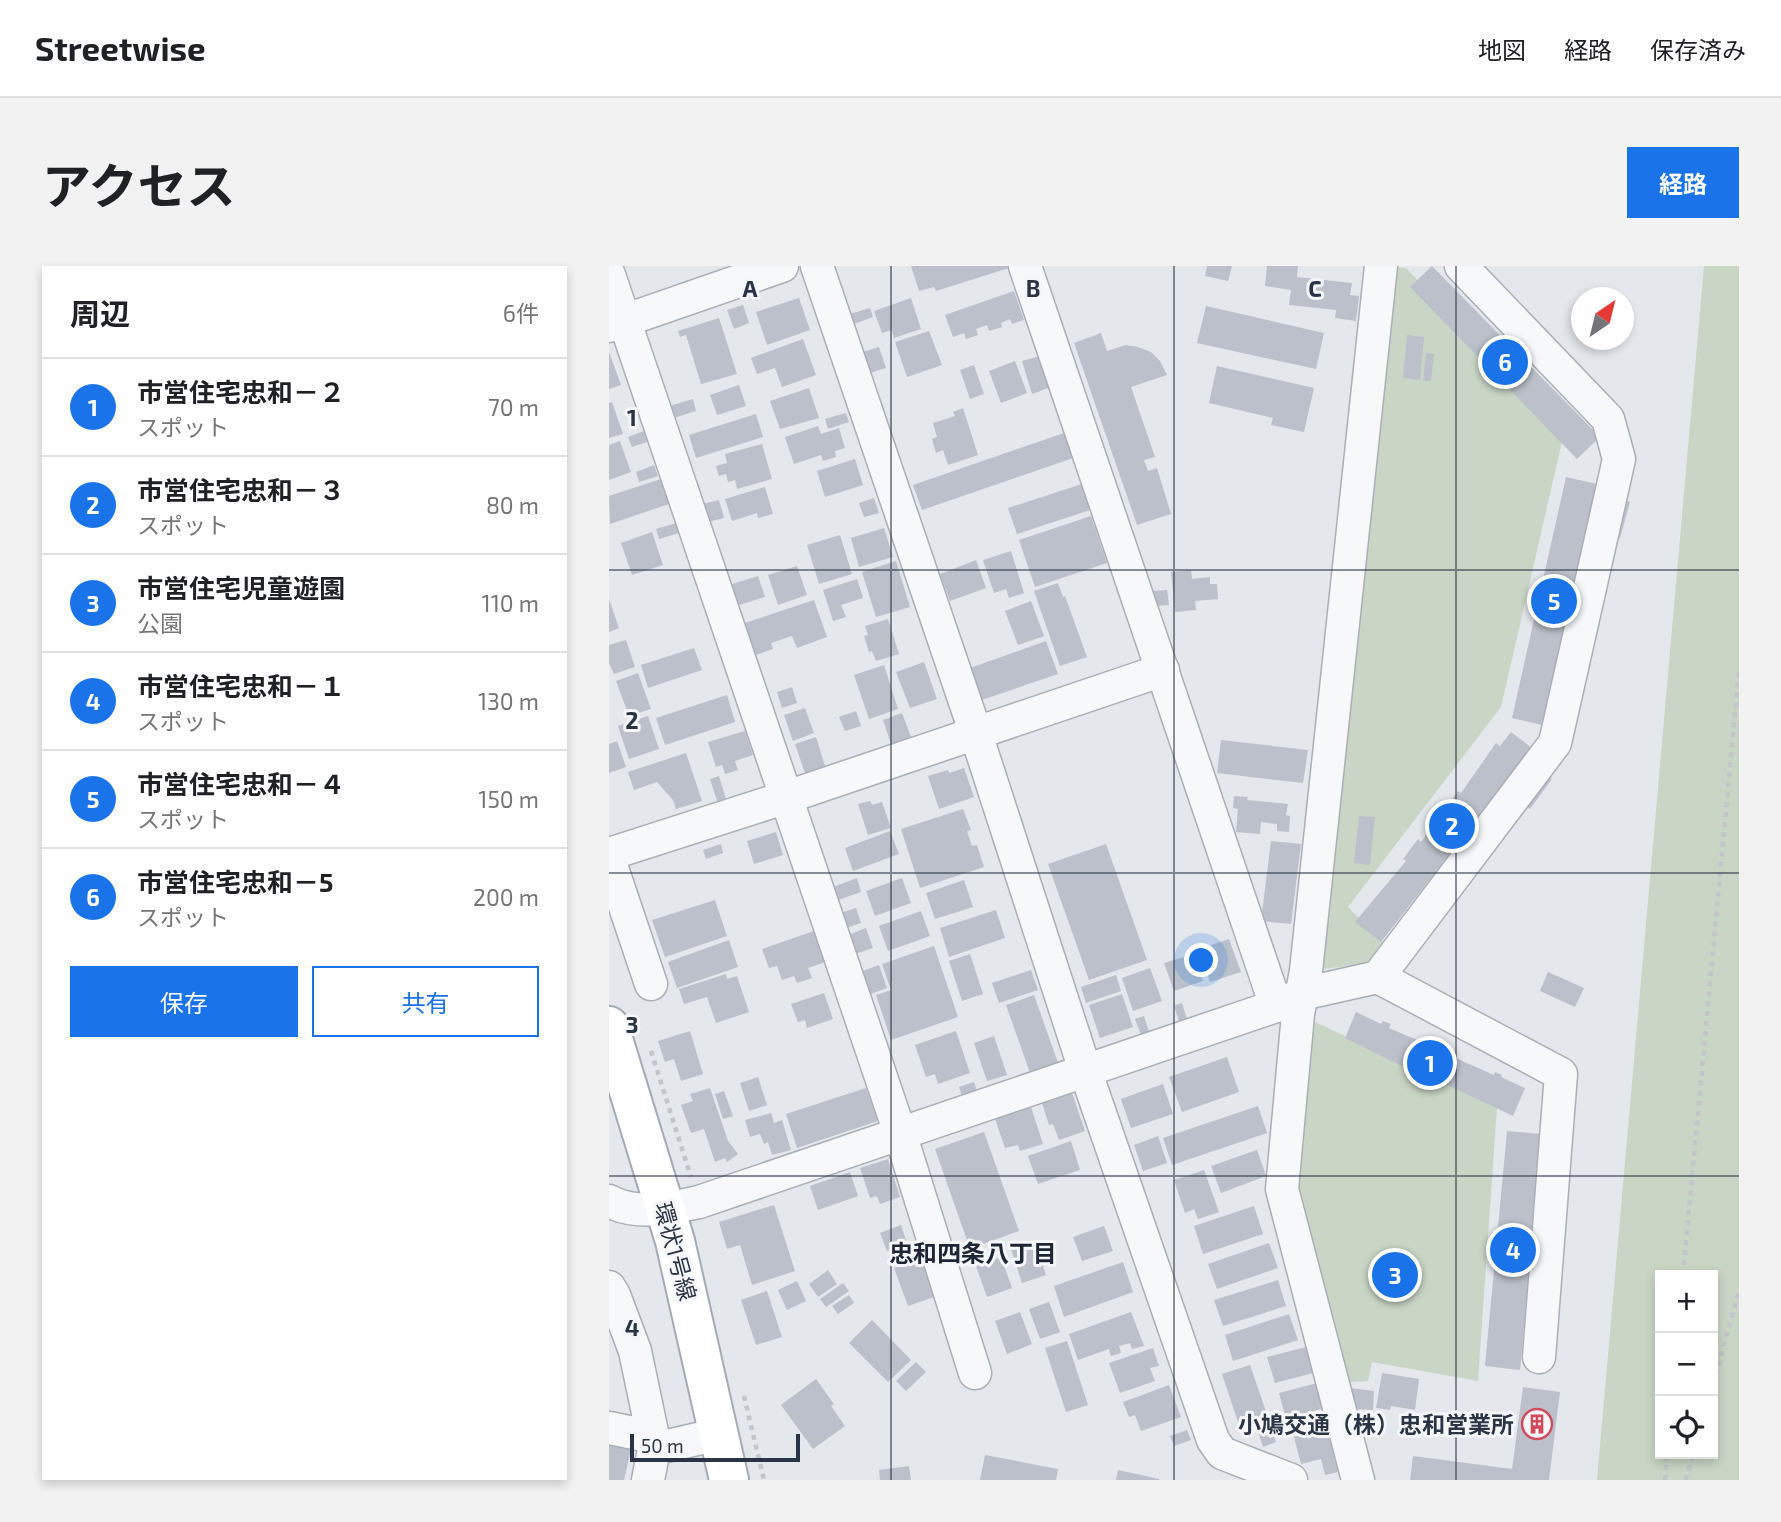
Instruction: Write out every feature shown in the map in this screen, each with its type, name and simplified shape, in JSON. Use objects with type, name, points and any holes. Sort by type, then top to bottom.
[{"type":"main road","name":"環状1号線","points":[[609,1026],[682,1205],[675,1241],[729,1480]]},
{"type":"street","points":[[617,323],[782,266]]},
{"type":"street","points":[[817,266],[976,734],[1084,1070],[1213,1440],[1222,1453],[1291,1480]]},
{"type":"street","points":[[1025,266],[1163,670],[1289,1000],[1298,1014],[1282,1189],[1358,1480]]},
{"type":"street","points":[[1289,1000],[1307,971],[1381,266]]},
{"type":"street","points":[[609,1201],[639,1209],[682,1205],[1289,1000],[1378,977],[1555,743],[1619,459],[1608,419],[1461,266]]},
{"type":"street","points":[[609,275],[617,323],[899,1133],[975,1373]]},
{"type":"street","points":[[651,984],[609,857],[1163,670]]},
{"type":"street","points":[[1378,977],[1561,1074],[1539,1357]]},
{"type":"street","points":[[609,1287],[635,1350],[653,1443],[648,1480]]},
{"type":"street","points":[[609,1428],[653,1443],[719,1434]]},
{"type":"path","points":[[1683,1270],[1739,670]]},
{"type":"path","points":[[650,1048],[682,1205]]},
{"type":"path","points":[[1718,1367],[1739,1291]]},
{"type":"path","points":[[1665,1480],[1667,1459]]},
{"type":"path","points":[[1686,1480],[1692,1459]]},
{"type":"green space","points":[[1381,266],[1406,268],[1564,433],[1501,707],[1348,907],[1385,944],[1365,964],[1307,971]]},
{"type":"green space","points":[[1704,266],[1739,266],[1739,1480],[1597,1480]]},
{"type":"green space","points":[[1298,1014],[1497,1107],[1478,1381],[1372,1362],[1368,1381],[1333,1383],[1282,1189]]},
{"type":"building","points":[[911,266],[1009,268],[936,291],[934,287],[919,291]]},
{"type":"building","points":[[1207,266],[1232,266],[1228,281],[1205,276]]},
{"type":"building","points":[[1267,266],[1298,266],[1297,277],[1352,283],[1350,295],[1359,296],[1356,321],[1335,318],[1336,310],[1289,305],[1291,290],[1265,286]]},
{"type":"building","points":[[1432,266],[1600,437],[1577,459],[1410,287]]},
{"type":"building","points":[[1014,291],[1024,320],[1012,324],[1010,319],[1001,323],[1002,327],[989,331],[987,325],[976,329],[978,335],[966,339],[964,333],[953,337],[945,315]]},
{"type":"building","points":[[799,298],[810,330],[767,345],[756,312]]},
{"type":"building","points":[[911,298],[921,329],[894,338],[892,330],[882,333],[874,311]]},
{"type":"building","points":[[743,305],[749,323],[734,329],[727,310]]},
{"type":"building","points":[[1206,306],[1324,333],[1316,369],[1197,343]]},
{"type":"building","points":[[870,308],[873,317],[854,324],[850,314]]},
{"type":"building","points":[[719,318],[737,374],[701,384],[686,335],[680,337],[678,331]]},
{"type":"building","points":[[929,331],[942,365],[907,377],[895,342]]},
{"type":"building","points":[[1101,333],[1107,351],[1126,345],[1151,352],[1160,361],[1167,375],[1131,387],[1155,457],[1144,460],[1148,471],[1157,468],[1171,514],[1137,525],[1074,343]]},
{"type":"building","points":[[1407,335],[1424,337],[1420,380],[1403,378]]},
{"type":"building","points":[[803,339],[816,375],[782,387],[775,368],[757,374],[751,358]]},
{"type":"building","points":[[879,347],[886,368],[870,373],[863,352]]},
{"type":"building","points":[[609,352],[621,385],[609,389]]},
{"type":"building","points":[[1426,353],[1434,354],[1431,381],[1423,381]]},
{"type":"building","points":[[1040,356],[1051,387],[1032,394],[1022,361]]},
{"type":"building","points":[[1015,361],[1027,393],[1001,403],[989,371]]},
{"type":"building","points":[[974,365],[984,394],[970,399],[960,370]]},
{"type":"building","points":[[1217,366],[1314,388],[1304,432],[1271,425],[1273,418],[1209,403]]},
{"type":"building","points":[[739,385],[746,406],[717,415],[710,395]]},
{"type":"building","points":[[809,388],[819,418],[780,429],[770,401]]},
{"type":"building","points":[[693,399],[696,411],[674,418],[670,406]]},
{"type":"building","points":[[612,402],[623,434],[609,438],[609,403]]},
{"type":"building","points":[[963,408],[978,455],[948,465],[943,450],[936,453],[932,439],[937,437],[933,423],[955,416],[953,412]]},
{"type":"building","points":[[846,413],[849,422],[828,429],[825,419]]},
{"type":"building","points":[[756,414],[763,437],[696,458],[689,435]]},
{"type":"building","points":[[818,426],[821,434],[839,428],[845,448],[835,451],[836,457],[823,461],[821,455],[794,464],[785,437]]},
{"type":"building","points":[[644,431],[647,442],[632,447],[628,437]]},
{"type":"building","points":[[1064,433],[1073,458],[922,510],[913,485]]},
{"type":"building","points":[[620,441],[631,472],[609,480],[609,445]]},
{"type":"building","points":[[762,444],[772,479],[737,489],[735,480],[728,482],[726,474],[719,476],[716,466],[727,463],[725,454]]},
{"type":"building","points":[[855,459],[863,485],[825,497],[817,471]]},
{"type":"building","points":[[654,465],[658,476],[639,482],[636,472]]},
{"type":"building","points":[[1566,477],[1597,484],[1542,725],[1512,718]]},
{"type":"building","points":[[661,479],[669,504],[610,524],[609,496]]},
{"type":"building","points":[[1082,484],[1090,510],[1017,534],[1008,508]]},
{"type":"building","points":[[765,487],[773,514],[758,518],[757,513],[732,521],[725,499]]},
{"type":"building","points":[[874,498],[879,513],[864,517],[859,503]]},
{"type":"building","points":[[1619,499],[1630,502],[1620,538],[1610,536]]},
{"type":"building","points":[[719,500],[724,518],[708,522],[703,504]]},
{"type":"building","points":[[1091,516],[1107,563],[1035,587],[1019,540]]},
{"type":"building","points":[[677,523],[679,533],[659,539],[656,529]]},
{"type":"building","points":[[884,528],[893,557],[859,567],[851,538]]},
{"type":"building","points":[[652,532],[663,565],[632,575],[621,543]]},
{"type":"building","points":[[840,535],[852,574],[819,584],[807,545]]},
{"type":"building","points":[[1011,551],[1024,593],[1009,598],[1006,589],[994,593],[983,560]]},
{"type":"building","points":[[976,560],[986,588],[950,601],[940,574]]},
{"type":"building","points":[[896,561],[910,607],[876,617],[862,572]]},
{"type":"building","points":[[797,566],[807,595],[778,605],[768,575]]},
{"type":"building","points":[[1191,570],[1192,579],[1210,577],[1210,584],[1217,584],[1218,599],[1195,601],[1196,610],[1175,612],[1171,572]]},
{"type":"building","points":[[758,576],[765,597],[736,606],[729,585]]},
{"type":"building","points":[[857,579],[863,598],[841,605],[846,617],[833,621],[823,590]]},
{"type":"building","points":[[1058,583],[1087,657],[1060,666],[1034,591]]},
{"type":"building","points":[[1167,590],[1169,605],[1156,606],[1154,591]]},
{"type":"building","points":[[609,599],[619,628],[609,632]]},
{"type":"building","points":[[814,600],[827,637],[797,648],[792,636],[771,643],[773,649],[753,656],[742,624]]},
{"type":"building","points":[[1031,601],[1044,636],[1018,645],[1005,611]]},
{"type":"building","points":[[888,619],[899,654],[876,661],[872,651],[869,652],[864,636],[868,635],[865,626]]},
{"type":"building","points":[[626,640],[635,667],[614,674],[609,663],[609,645]]},
{"type":"building","points":[[1046,641],[1058,674],[982,700],[970,668]]},
{"type":"building","points":[[694,648],[702,670],[648,688],[641,665]]},
{"type":"building","points":[[924,662],[937,699],[910,708],[896,672]]},
{"type":"building","points":[[884,665],[898,709],[869,719],[854,675]]},
{"type":"building","points":[[638,673],[651,709],[629,716],[616,681]]},
{"type":"building","points":[[792,687],[797,703],[782,708],[777,692]]},
{"type":"building","points":[[727,695],[735,722],[665,745],[656,718]]},
{"type":"building","points":[[805,708],[814,733],[793,741],[784,715]]},
{"type":"building","points":[[856,711],[861,726],[845,731],[839,717]]},
{"type":"building","points":[[902,713],[911,737],[891,744],[883,720]]},
{"type":"building","points":[[648,716],[659,749],[629,759],[618,726]]},
{"type":"building","points":[[745,731],[753,755],[735,761],[738,770],[725,774],[722,765],[716,767],[708,742]]},
{"type":"building","points":[[1511,732],[1532,748],[1381,942],[1355,922],[1406,861],[1403,859],[1418,839],[1421,842],[1458,791],[1461,793],[1496,743],[1500,746]]},
{"type":"building","points":[[816,737],[825,766],[805,773],[795,744]]},
{"type":"building","points":[[1221,740],[1308,750],[1303,783],[1217,773]]},
{"type":"building","points":[[617,741],[626,767],[609,773],[609,744]]},
{"type":"building","points":[[686,753],[702,801],[676,809],[673,800],[657,782],[634,790],[628,772]]},
{"type":"building","points":[[964,768],[974,797],[939,809],[928,776]]},
{"type":"building","points":[[1545,774],[1552,779],[1530,809],[1523,804]]},
{"type":"building","points":[[719,776],[726,799],[717,801],[710,779]]},
{"type":"building","points":[[1234,796],[1288,804],[1286,815],[1290,816],[1289,832],[1277,831],[1277,824],[1261,822],[1260,834],[1236,832],[1238,809],[1233,808]]},
{"type":"building","points":[[870,801],[872,805],[882,802],[891,828],[868,835],[858,804]]},
{"type":"building","points":[[963,809],[971,830],[967,831],[972,846],[977,845],[984,867],[920,888],[901,829]]},
{"type":"building","points":[[1359,816],[1375,817],[1370,865],[1354,863]]},
{"type":"building","points":[[890,831],[899,854],[853,871],[845,848]]},
{"type":"building","points":[[776,832],[783,855],[754,864],[747,841]]},
{"type":"building","points":[[1271,841],[1301,844],[1291,924],[1261,921]]},
{"type":"building","points":[[721,844],[723,853],[706,859],[703,850]]},
{"type":"building","points":[[1106,844],[1147,960],[1089,980],[1048,864]]},
{"type":"building","points":[[857,878],[861,892],[838,900],[833,887]]},
{"type":"building","points":[[902,878],[911,903],[875,916],[866,891]]},
{"type":"building","points":[[964,880],[973,907],[935,919],[926,893]]},
{"type":"building","points":[[715,900],[727,936],[665,957],[652,920]]},
{"type":"building","points":[[856,908],[861,923],[846,928],[841,913]]},
{"type":"building","points":[[996,910],[1005,938],[949,957],[940,928]]},
{"type":"building","points":[[921,911],[930,936],[888,951],[879,926]]},
{"type":"building","points":[[866,928],[873,948],[855,954],[848,935]]},
{"type":"building","points":[[814,931],[825,962],[808,968],[812,978],[797,983],[794,976],[782,980],[777,966],[769,968],[762,949]]},
{"type":"building","points":[[1229,939],[1241,972],[1210,982],[1199,949]]},
{"type":"building","points":[[729,940],[738,967],[677,988],[668,962]]},
{"type":"building","points":[[934,946],[958,1017],[891,1040],[876,995],[891,990],[882,964]]},
{"type":"building","points":[[970,954],[983,994],[962,1001],[949,961]]},
{"type":"building","points":[[1194,954],[1203,981],[1174,991],[1164,963]]},
{"type":"building","points":[[879,965],[887,988],[868,995],[860,972]]},
{"type":"building","points":[[1150,968],[1162,1001],[1133,1011],[1122,978]]},
{"type":"building","points":[[1031,970],[1038,990],[999,1003],[992,983]]},
{"type":"building","points":[[1548,972],[1584,988],[1575,1007],[1540,991]]},
{"type":"building","points":[[726,974],[727,979],[737,976],[749,1012],[716,1023],[707,997],[684,1004],[679,989]]},
{"type":"building","points":[[1116,975],[1121,991],[1086,1003],[1081,987]]},
{"type":"building","points":[[824,993],[833,1019],[807,1028],[805,1020],[798,1022],[791,1004]]},
{"type":"building","points":[[1122,994],[1133,1027],[1100,1038],[1089,1005]]},
{"type":"building","points":[[1034,995],[1058,1063],[1030,1073],[1006,1005]]},
{"type":"building","points":[[1182,1003],[1188,1022],[1180,1024],[1174,1006]]},
{"type":"building","points":[[1356,1012],[1381,1024],[1383,1021],[1391,1024],[1389,1028],[1438,1049],[1439,1047],[1445,1050],[1444,1053],[1494,1075],[1495,1072],[1502,1075],[1501,1077],[1525,1088],[1513,1116],[1345,1038]]},
{"type":"building","points":[[1144,1016],[1150,1035],[1142,1038],[1135,1019]]},
{"type":"building","points":[[690,1031],[703,1074],[681,1081],[674,1059],[665,1062],[658,1041]]},
{"type":"building","points":[[956,1031],[970,1073],[938,1084],[935,1074],[926,1077],[915,1045]]},
{"type":"building","points":[[994,1036],[1007,1075],[987,1081],[974,1043]]},
{"type":"building","points":[[1227,1057],[1239,1092],[1182,1112],[1169,1077]]},
{"type":"building","points":[[758,1077],[767,1105],[749,1111],[740,1083]]},
{"type":"building","points":[[974,1082],[978,1094],[963,1099],[959,1087]]},
{"type":"building","points":[[1163,1084],[1173,1114],[1131,1128],[1121,1099]]},
{"type":"building","points":[[710,1088],[728,1141],[738,1154],[727,1162],[725,1158],[715,1162],[704,1129],[691,1133],[681,1105],[693,1101],[690,1094]]},
{"type":"building","points":[[866,1088],[878,1121],[797,1148],[786,1114]]},
{"type":"building","points":[[724,1091],[733,1116],[723,1119],[715,1094]]},
{"type":"building","points":[[1072,1093],[1085,1131],[1059,1140],[1053,1124],[1049,1125],[1042,1103]]},
{"type":"building","points":[[1258,1106],[1267,1133],[1172,1165],[1163,1138]]},
{"type":"building","points":[[1031,1107],[1043,1144],[1020,1151],[1018,1145],[1005,1148],[995,1119]]},
{"type":"building","points":[[771,1113],[774,1123],[782,1120],[791,1150],[772,1155],[768,1142],[764,1144],[760,1134],[750,1137],[745,1120]]},
{"type":"building","points":[[1507,1131],[1541,1134],[1520,1370],[1485,1366]]},
{"type":"building","points":[[984,1132],[1019,1231],[970,1249],[935,1149]]},
{"type":"building","points":[[1158,1136],[1167,1163],[1143,1171],[1134,1145]]},
{"type":"building","points":[[1071,1141],[1080,1170],[1038,1184],[1028,1156]]},
{"type":"building","points":[[1257,1150],[1266,1176],[1221,1193],[1211,1166]]},
{"type":"building","points":[[888,1159],[900,1197],[880,1204],[877,1196],[870,1198],[860,1168]]},
{"type":"building","points":[[1204,1170],[1219,1212],[1198,1219],[1194,1209],[1185,1213],[1174,1180]]},
{"type":"building","points":[[850,1172],[858,1196],[818,1210],[810,1186]]},
{"type":"building","points":[[774,1205],[795,1271],[752,1285],[740,1245],[727,1249],[719,1222]]},
{"type":"building","points":[[1254,1206],[1263,1234],[1203,1254],[1194,1226]]},
{"type":"building","points":[[901,1225],[907,1243],[887,1251],[880,1233]]},
{"type":"building","points":[[1104,1226],[1113,1251],[1082,1261],[1073,1237]]},
{"type":"building","points":[[1035,1241],[1046,1275],[1022,1283],[1011,1249]]},
{"type":"building","points":[[1269,1243],[1278,1268],[1217,1289],[1208,1264]]},
{"type":"building","points":[[918,1250],[934,1297],[908,1306],[894,1268],[901,1266],[897,1257]]},
{"type":"building","points":[[1001,1257],[1012,1288],[987,1297],[976,1266]]},
{"type":"building","points":[[1123,1262],[1133,1292],[1064,1317],[1054,1286]]},
{"type":"building","points":[[828,1270],[837,1284],[818,1297],[809,1284]]},
{"type":"building","points":[[1278,1280],[1286,1306],[1223,1326],[1214,1300]]},
{"type":"building","points":[[797,1281],[806,1301],[787,1310],[778,1290]]},
{"type":"building","points":[[843,1283],[849,1291],[826,1307],[820,1299]]},
{"type":"building","points":[[767,1291],[782,1337],[756,1345],[741,1300]]},
{"type":"building","points":[[849,1295],[854,1303],[838,1314],[832,1306]]},
{"type":"building","points":[[1049,1302],[1060,1332],[1040,1339],[1029,1309]]},
{"type":"building","points":[[1020,1312],[1032,1344],[1007,1354],[995,1321]]},
{"type":"building","points":[[1131,1312],[1144,1346],[1132,1349],[1130,1343],[1119,1346],[1121,1353],[1111,1356],[1109,1349],[1078,1360],[1069,1334]]},
{"type":"building","points":[[1289,1314],[1298,1340],[1233,1361],[1225,1335]]},
{"type":"building","points":[[872,1320],[911,1360],[888,1382],[849,1343]]},
{"type":"building","points":[[1067,1341],[1088,1405],[1066,1412],[1045,1348]]},
{"type":"building","points":[[1306,1347],[1313,1373],[1275,1383],[1267,1357]]},
{"type":"building","points":[[1153,1348],[1159,1366],[1150,1368],[1155,1381],[1120,1393],[1109,1363]]},
{"type":"building","points":[[916,1362],[926,1372],[906,1391],[896,1381]]},
{"type":"building","points":[[1250,1365],[1269,1420],[1253,1425],[1254,1430],[1242,1434],[1222,1374]]},
{"type":"building","points":[[1382,1373],[1419,1379],[1415,1410],[1391,1406],[1390,1410],[1376,1408]]},
{"type":"building","points":[[816,1379],[834,1404],[831,1406],[845,1426],[813,1449],[781,1405]]},
{"type":"building","points":[[1317,1383],[1324,1408],[1286,1419],[1279,1393]]},
{"type":"building","points":[[1169,1385],[1181,1417],[1141,1431],[1135,1415],[1129,1417],[1123,1402]]},
{"type":"building","name":"小鳩交通（株）忠和営業所","points":[[1523,1387],[1560,1392],[1549,1480],[1410,1480],[1413,1456],[1512,1469]]},
{"type":"building","points":[[1350,1388],[1374,1391],[1373,1410],[1352,1409]]},
{"type":"building","points":[[1269,1424],[1276,1442],[1263,1447],[1257,1428]]},
{"type":"building","points":[[1327,1429],[1338,1472],[1325,1475],[1321,1459],[1301,1464],[1294,1437]]},
{"type":"building","points":[[1187,1430],[1191,1440],[1174,1446],[1170,1436]]},
{"type":"building","points":[[609,1440],[632,1445],[624,1480],[609,1480]]},
{"type":"building","points":[[985,1455],[1058,1469],[1056,1480],[980,1480]]},
{"type":"building","points":[[909,1466],[911,1480],[880,1480],[879,1470]]},
{"type":"building","points":[[1118,1470],[1159,1479],[1159,1480],[1116,1480]]},
{"type":"place","name":"市営住宅忠和－5","points":[[1505,362]]},
{"type":"place","name":"市営住宅忠和－４","points":[[1554,601]]},
{"type":"place","name":"市営住宅忠和－３","points":[[1452,826]]},
{"type":"place","name":"市営住宅忠和－２","points":[[1430,1063]]},
{"type":"place","name":"市営住宅忠和－１","points":[[1513,1250]]},
{"type":"place","name":"市営住宅児童遊園","points":[[1395,1275]]},
{"type":"place","name":"小鳩交通（株）忠和営業所","points":[[1537,1424]]},
{"type":"district","name":"忠和四条八丁目","points":[[973,1252]]}]
